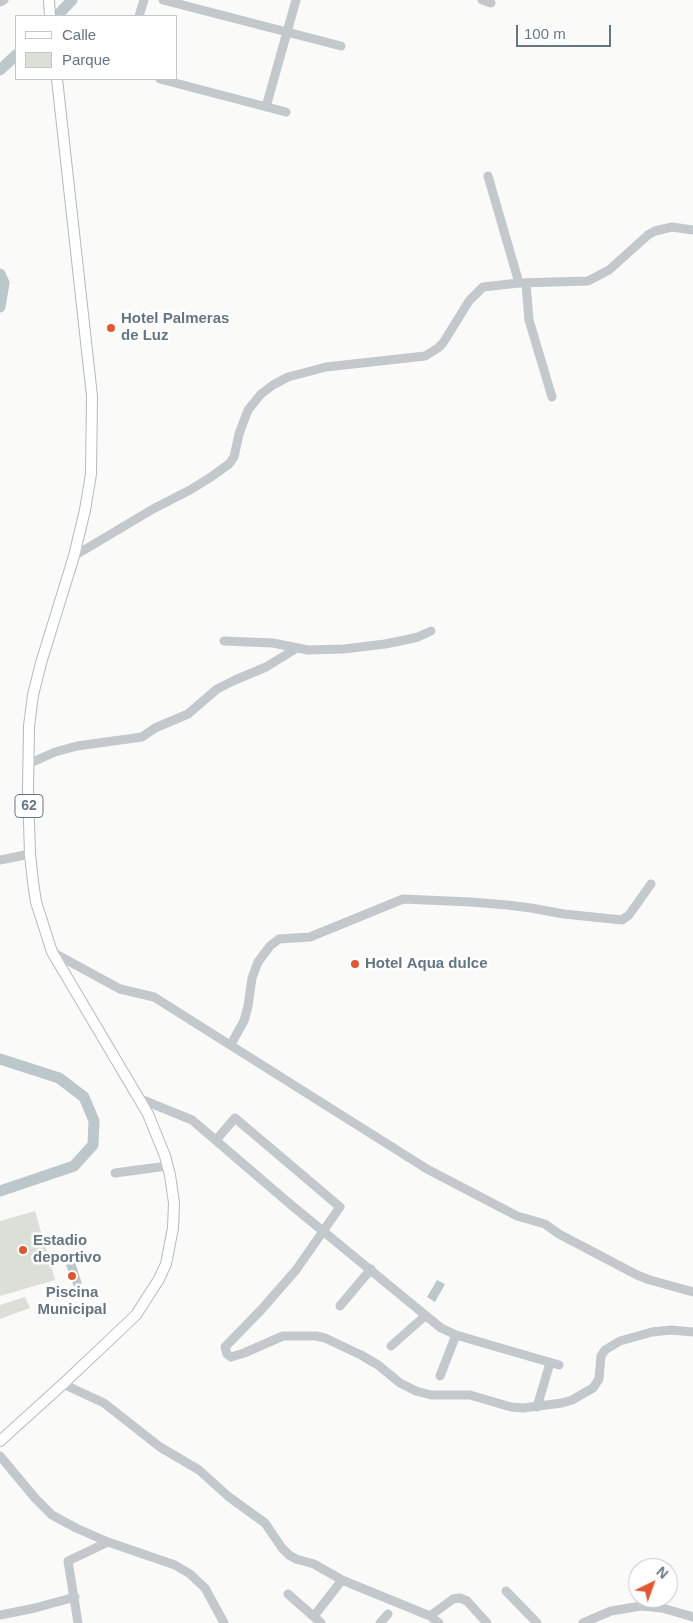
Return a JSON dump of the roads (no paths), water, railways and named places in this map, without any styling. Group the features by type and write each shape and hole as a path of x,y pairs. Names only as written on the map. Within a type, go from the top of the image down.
{"main road":[{"path":"49,0 50,15"},
{"name":"62","path":"0,1440 130,1322 159,1279 166,1264 174,1203 167,1166 157,1134 148,1114 52,952 36,902 30,854 28,764 33,695 74,556 91,474 92,396 57,80"}],"street":[{"path":"0,2 4,0"},
{"path":"139,15 144,0"},
{"path":"163,0 341,46"},
{"path":"266,107 296,0"},
{"path":"164,80 286,112"},
{"path":"488,176 522,284 529,320 552,397"},
{"path":"74,556 153,509 190,490 224,468 234,457 238,434 248,410 261,394 288,377 326,367 425,356 443,343 469,301 478,290 487,285 588,281 609,270 655,231 672,227 693,230"},
{"path":"224,641 272,643 308,650 358,648 418,637 431,631"},
{"path":"28,764 55,752 77,746 142,737 155,728 188,714 217,689 274,663 296,648"},
{"path":"0,860 30,854"},
{"path":"231,1044 244,1021 252,978 258,962 270,946 280,939 310,937 403,899 489,903 622,920 651,884"},
{"path":"52,952 120,989 154,997 427,1169 517,1216 545,1224 559,1234 637,1276 693,1292"},
{"path":"138,1098 192,1120 441,1328 456,1335 555,1364 537,1407"},
{"path":"216,1140 235,1118 340,1207 296,1270 225,1347 229,1356 235,1357 283,1336 316,1336 325,1338 361,1355 378,1365 400,1383 416,1391 431,1395 462,1394 477,1396 511,1407 523,1408 562,1403 572,1400 593,1388 599,1379 601,1356 620,1341 652,1332 671,1330 693,1332"},
{"path":"115,1173 167,1166"},
{"path":"340,1306 371,1269"},
{"path":"391,1346 425,1316"},
{"path":"440,1376 456,1335"},
{"path":"63,1384 104,1403 160,1447 199,1470 229,1497 265,1523 289,1555 314,1564 342,1580 430,1616 439,1623"},
{"path":"0,1456 35,1498 52,1515 108,1542 176,1565 190,1574 205,1588 224,1623"},
{"path":"78,1623 68,1561 108,1542"},
{"path":"288,1594 318,1620 342,1580"},
{"path":"506,1591 537,1623"},
{"path":"0,1615 75,1597"},
{"path":"430,1616 449,1602 460,1598 467,1601 487,1623"},
{"path":"583,1623 611,1610 641,1606 662,1608 693,1617"},
{"path":"380,1623 388,1614"}],"waterway":[{"path":"58,15 72,0"},
{"path":"0,70 15,56"},
{"path":"0,274 4,283 0,307"},
{"path":"0,1059 59,1078 84,1097 94,1121 93,1145 74,1166 0,1191"}],"place":[{"name":"Hotel Palmeras de Luz","path":"111,328"},
{"name":"Hotel Aqua dulce","path":"355,964"},
{"name":"Estadio deportivo","path":"23,1250"},
{"name":"Piscina Municipal","path":"72,1276"}]}
